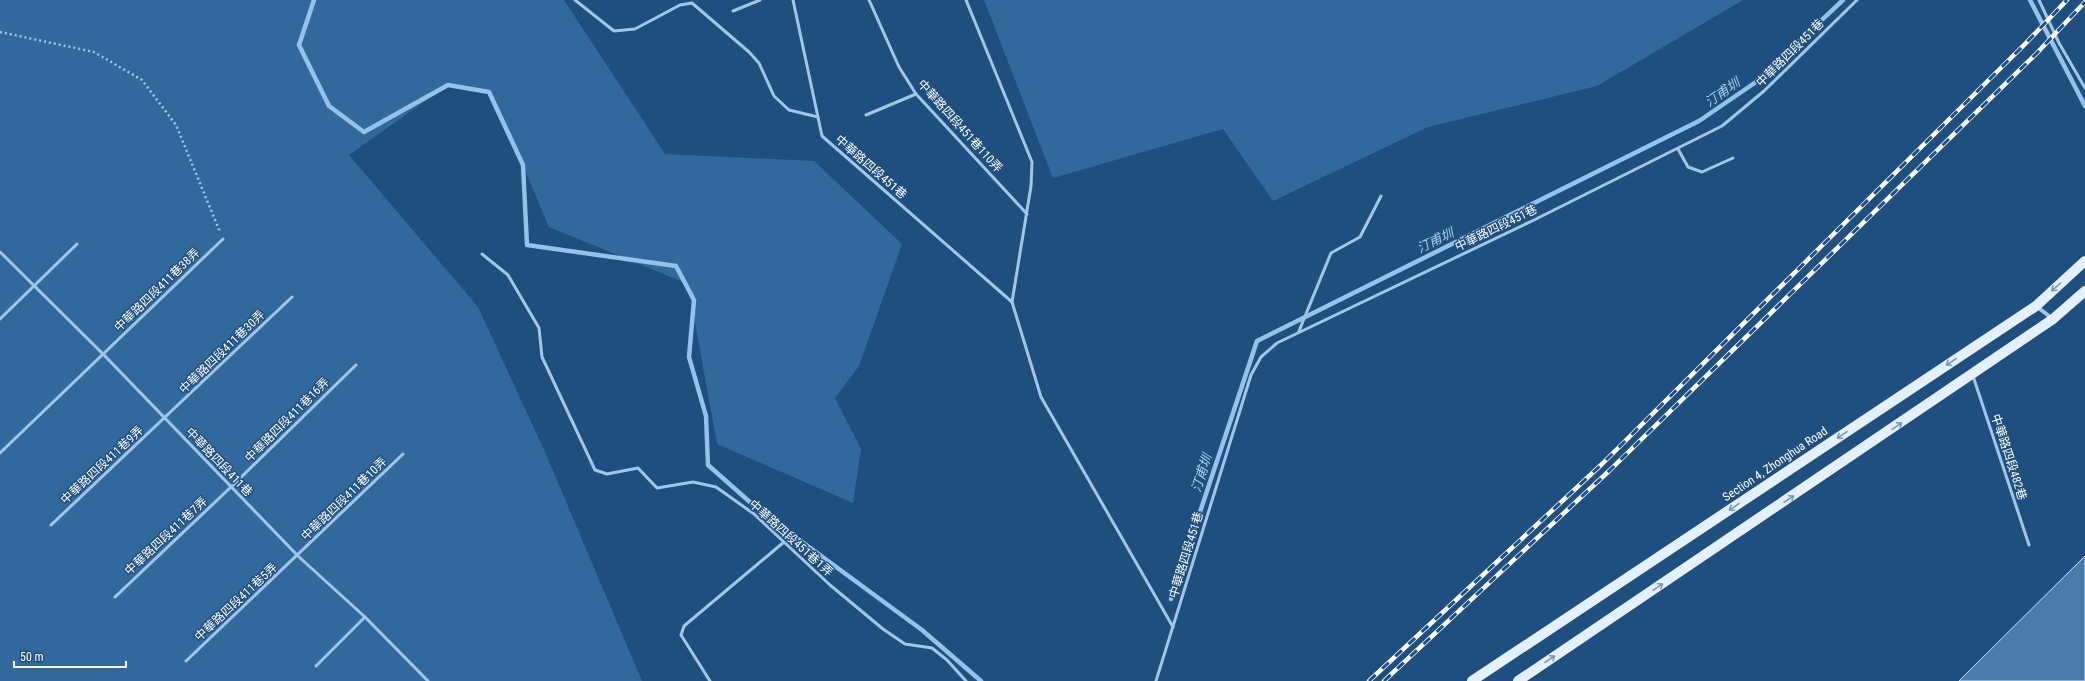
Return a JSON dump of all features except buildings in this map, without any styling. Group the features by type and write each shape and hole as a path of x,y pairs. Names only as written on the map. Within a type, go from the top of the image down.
{"main road":[{"name":"Section 4, Zhonghua Road","path":"1472,681 2036,306 2085,261"},
{"path":"1518,681 2053,319 2085,291"}],"street":[{"path":"2036,306 2053,319"}],"lane":[{"path":"575,0 614,31 635,29 680,5 692,4 749,52 759,63 774,96 789,110 818,117"},
{"path":"733,11 760,0"},
{"name":"中華路四段451巷","path":"793,0 822,136 1012,302"},
{"name":"中華路四段451巷110弄","path":"869,0 899,66 916,94 1027,214"},
{"name":"中華路四段451巷","path":"966,0 1032,162 1031,186 1012,302 1041,397 1173,628"},
{"name":"中華路四段451巷","path":"1156,681 1251,375 1261,357 1277,343 1527,223 1722,126 1764,91 1857,0"},
{"path":"2039,0 2085,88"},
{"path":"866,115 916,94"},
{"path":"1678,148 1688,167 1702,172 1733,158"},
{"path":"1299,332 1331,253 1360,237 1381,196"},
{"name":"中華路四段411巷38弄","path":"0,454 223,239"},
{"path":"0,319 77,244"},
{"name":"中華路四段411巷","path":"0,252 103,354 298,556 366,617 428,681"},
{"name":"中華路四段451巷1弄","path":"482,254 508,275 539,328 542,357 595,470 607,474 638,468 657,488 693,482 716,488 754,514 830,584 883,629 905,644 932,648 947,660 966,681"},
{"name":"中華路四段411巷30弄","path":"165,419 292,298"},
{"name":"中華路四段411巷16弄","path":"231,487 356,365"},
{"name":"中華路四段482巷","path":"1972,374 2029,545"},
{"name":"中華路四段411巷9弄","path":"51,525 165,419"},
{"name":"中華路四段411巷10弄","path":"298,556 403,454"},
{"name":"中華路四段411巷7弄","path":"114,597 231,487"},
{"path":"710,681 681,634 684,626 784,542"},
{"name":"中華路四段411巷5弄","path":"186,661 298,556"},
{"path":"316,666 366,617"}],"path":[{"path":"0,32 94,52 142,80 176,125 223,239"}],"shaded area":[{"path":"0,0 564,0 665,154 814,161 902,244 859,366 835,398 861,449 853,503 717,444 688,284 549,227 492,93 448,85 349,155 478,307 545,452 642,681 0,681"},
{"path":"984,0 1743,0 1597,86 1428,127 1273,201 1223,129 1053,178"}],"waterway":[{"path":"314,0 299,45 329,106 364,132 448,85 489,92 523,165 527,245 676,266 694,300 689,357 706,416 708,465 760,511 922,630 981,681"},
{"name":"汀甫圳","path":"1171,599 1257,341 1699,121 1756,82 1843,0"},
{"path":"2030,0 2085,106"}],"railway":[{"path":"1369,681 1601,465 2026,43 2067,0"},
{"path":"1384,681 1609,471 2037,53 2085,2"}]}
